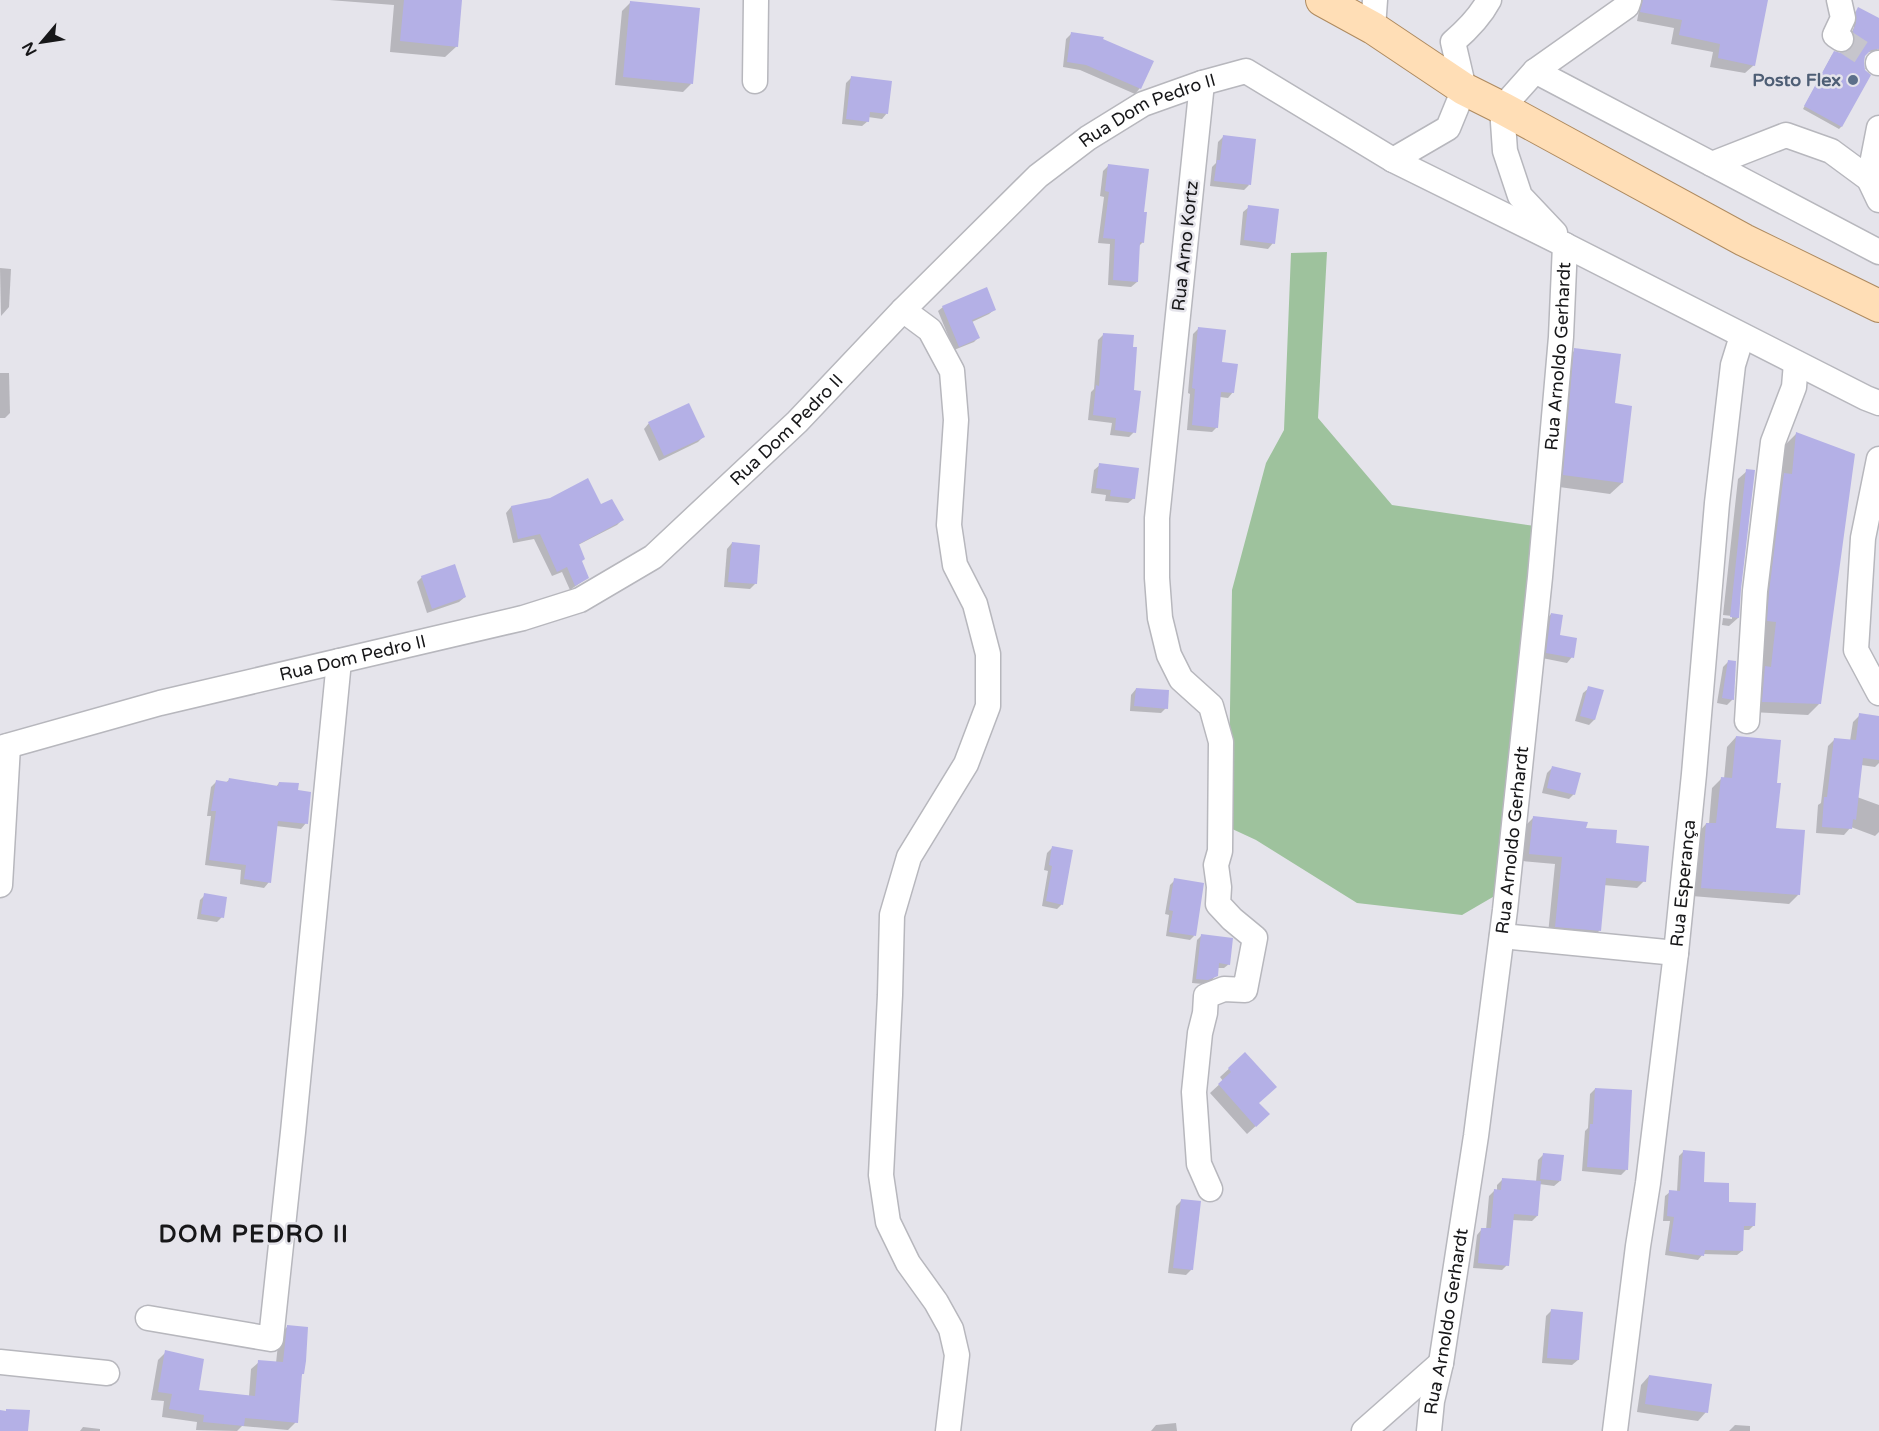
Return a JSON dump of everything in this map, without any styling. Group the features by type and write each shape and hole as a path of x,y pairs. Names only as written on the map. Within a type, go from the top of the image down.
{"main road":[{"path":"1322,0 1374,14 1464,89 1744,240 1879,306"}],"street":[{"path":"755,81 756,0"},
{"path":"1393,160 1448,128 1464,89 1453,42 1465,32 1489,0"},
{"path":"1565,245 1520,196 1505,151 1502,108 1535,71 1627,6 1629,0"},
{"path":"1839,0 1843,18 1835,35 1841,39"},
{"name":"Rua Dom Pedro II","path":"4,747 160,703 523,618 580,600 653,557 797,422 903,310 1038,176 1089,138 1143,104 1202,83 1246,71 1393,160 1879,403"},
{"path":"1535,71 1879,252"},
{"name":"Rua Arno Kortz","path":"1202,83 1167,408 1166,439 1157,518 1157,578 1160,618 1169,655 1181,679 1211,706 1221,742 1220,851 1216,865 1219,887 1218,904 1255,938 1245,990 1224,989 1206,996 1194,1092 1199,1164 1210,1189"},
{"path":"1874,189 1879,128"},
{"path":"1712,164 1786,135 1831,151 1874,189"},
{"name":"Rua Arnoldo Gerhardt","path":"1429,1431 1476,1136 1502,936 1542,555 1561,337 1565,245"},
{"path":"903,310 930,330 952,371 956,420 949,525 955,565 975,604 988,654 988,706 966,764 909,857 892,915 881,1175 888,1222 908,1263 936,1302 951,1329 957,1355 948,1431"},
{"name":"Rua Esperança","path":"1615,1431 1676,953 1698,739 1718,503 1733,366 1742,336"},
{"path":"1747,721 1755,591 1773,442 1794,387 1796,363"},
{"path":"1879,459 1863,538 1856,650 1879,693"},
{"path":"148,1318 271,1338 294,1132 339,661"},
{"path":"0,885 4,747"},
{"path":"1502,936 1676,953"},
{"path":"0,1362 106,1373"},
{"path":"1364,1431 1441,1363"}],"green space":[{"path":"1327,252 1318,418 1392,505 1535,526 1498,894 1462,915 1357,903 1256,840 1228,827 1232,590 1266,463 1284,430 1291,253"}],"building":[{"path":"404,0 462,0 458,47 400,41"},
{"path":"1643,0 1768,0 1755,66 1718,58 1720,44 1679,35 1682,20 1640,12"},
{"path":"630,1 700,8 693,84 623,77"},
{"path":"1858,7 1879,18 1879,49 1871,50 1865,56 1865,70 1871,75 1842,127 1804,106 1834,51 1847,52 1853,46 1855,39 1853,31"},
{"path":"1071,32 1104,37 1103,39 1154,61 1141,89 1086,65 1067,62"},
{"path":"851,76 892,81 888,114 870,112 869,122 846,119"},
{"path":"1223,135 1256,139 1251,185 1214,181 1217,160 1220,160"},
{"path":"1108,164 1149,169 1144,212 1147,212 1144,243 1140,242 1138,282 1113,280 1115,239 1103,238 1109,192 1105,191"},
{"path":"1248,205 1279,209 1275,244 1244,240"},
{"path":"987,287 996,310 972,320 980,338 959,347 942,306"},
{"path":"1198,327 1226,330 1222,362 1238,364 1234,393 1221,392 1218,428 1192,425 1195,389 1192,388"},
{"path":"1103,333 1134,335 1133,347 1137,347 1134,390 1141,391 1136,433 1115,430 1116,418 1093,415 1096,385 1099,386"},
{"path":"1574,348 1621,354 1615,403 1632,406 1623,483 1563,475"},
{"path":"689,403 705,437 664,456 648,422"},
{"path":"1796,432 1855,454 1821,704 1762,702 1765,666 1771,667 1776,622 1767,621 1769,592 1784,473 1792,474"},
{"path":"1099,463 1139,468 1135,499 1110,496 1111,490 1096,488"},
{"path":"1746,469 1755,470 1739,618 1730,617"},
{"path":"588,478 601,504 612,499 624,520 579,544 585,559 582,561 589,578 575,586 567,567 557,572 540,534 518,539 511,506 550,498"},
{"path":"732,542 760,545 757,584 728,582"},
{"path":"455,564 466,597 432,609 421,576"},
{"path":"1551,613 1563,615 1560,635 1577,638 1574,658 1546,653"},
{"path":"1728,660 1736,661 1734,700 1722,698"},
{"path":"1588,686 1604,690 1595,720 1580,716"},
{"path":"1136,688 1169,690 1168,709 1134,706"},
{"path":"1859,713 1879,716 1879,760 1863,758 1856,820 1853,819 1852,829 1822,827 1824,797 1827,797 1834,738 1856,740"},
{"path":"1736,736 1781,740 1777,783 1781,783 1776,828 1805,830 1800,895 1701,888 1706,823 1716,823 1721,777 1732,778"},
{"path":"1552,766 1581,773 1575,795 1547,788"},
{"path":"229,778 278,786 279,782 299,783 298,790 311,792 308,824 278,821 271,883 244,879 246,865 209,860 216,811 211,811 216,780 228,782"},
{"path":"1533,816 1588,822 1586,828 1617,830 1616,843 1649,846 1646,882 1606,878 1601,931 1555,927 1562,857 1529,854"},
{"path":"1052,846 1073,850 1063,905 1046,901 1052,866 1049,865"},
{"path":"1174,878 1204,883 1196,936 1169,932 1173,911 1169,910"},
{"path":"204,893 227,897 224,918 201,914"},
{"path":"1201,934 1233,938 1230,965 1219,963 1218,976 1208,980 1196,979"},
{"path":"1245,1052 1277,1087 1259,1103 1270,1114 1256,1127 1218,1084 1231,1072 1228,1068"},
{"path":"1595,1088 1632,1090 1628,1170 1587,1167"},
{"path":"1683,1150 1705,1152 1704,1182 1729,1183 1729,1202 1756,1203 1755,1226 1744,1226 1743,1251 1705,1250 1704,1256 1669,1251 1674,1217 1667,1216 1669,1190 1680,1191"},
{"path":"1543,1153 1564,1155 1561,1181 1540,1179"},
{"path":"1502,1178 1541,1181 1538,1216 1514,1214 1509,1266 1478,1263 1481,1228 1491,1228 1494,1189 1501,1190"},
{"path":"1181,1199 1201,1201 1193,1270 1173,1268"},
{"path":"1551,1309 1583,1312 1579,1360 1547,1358"},
{"path":"287,1325 308,1327 298,1423 245,1418 244,1426 203,1422 204,1415 169,1409 172,1394 158,1392 165,1350 204,1359 199,1390 255,1396 258,1360 283,1362"},
{"path":"1649,1375 1712,1384 1708,1413 1645,1404"},
{"path":"6,1409 30,1410 28,1431 0,1431 0,1410 6,1411"}],"tunnel":[{"path":"1841,39 1878,63"}],"place":[{"name":"Posto Flex","path":"1853,80"}],"district":[{"name":"DOM PEDRO II","path":"254,1234"}]}
